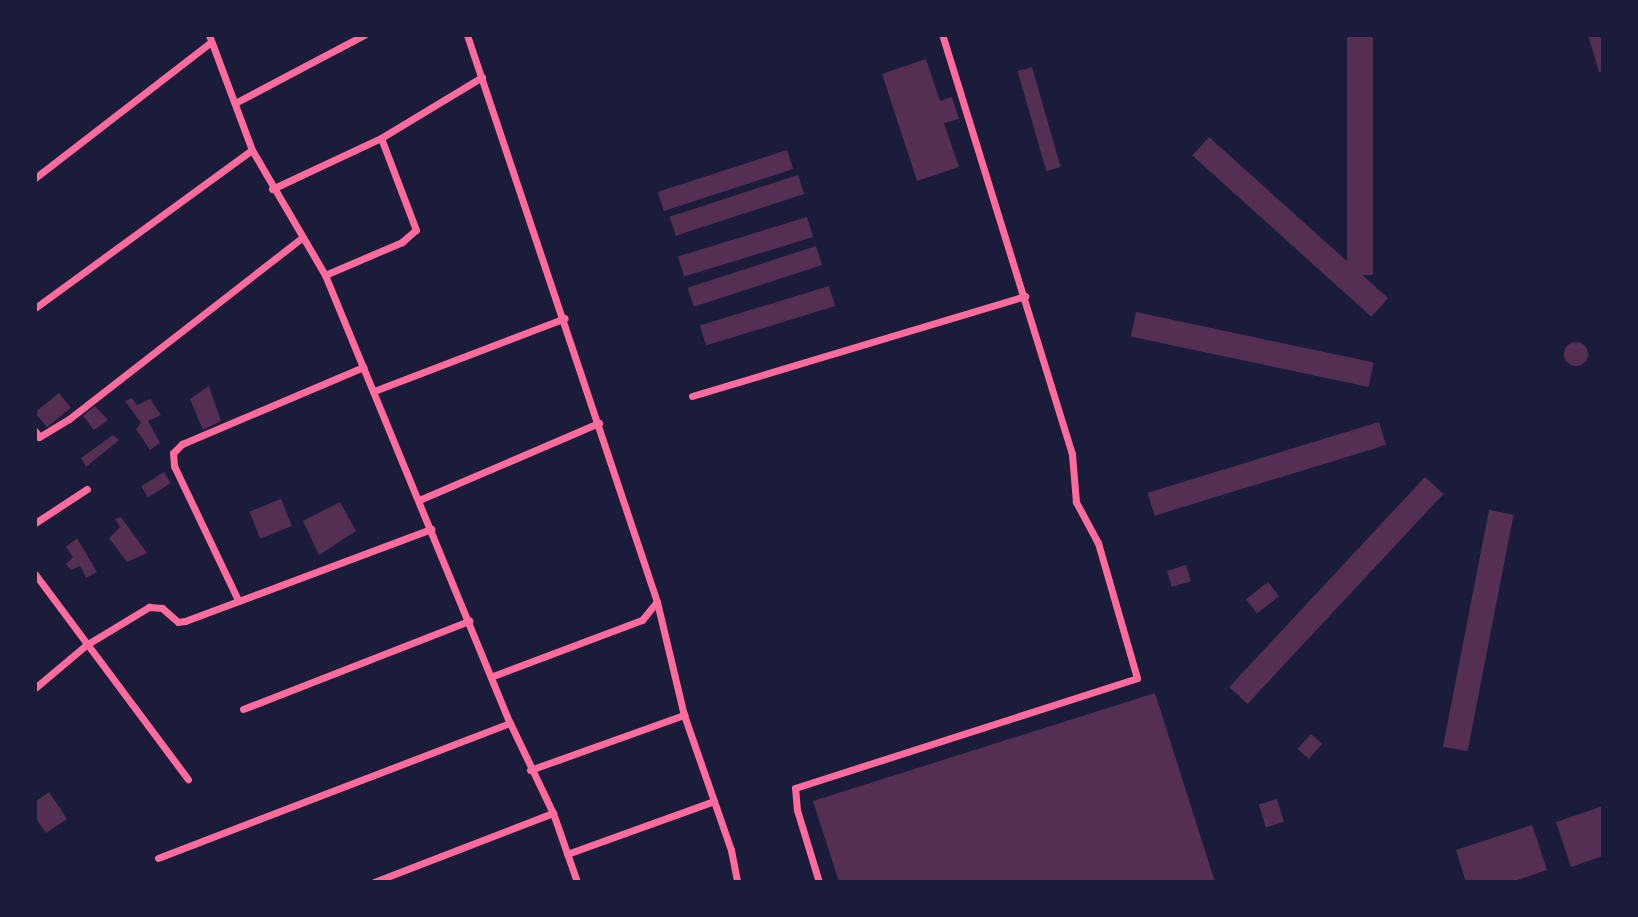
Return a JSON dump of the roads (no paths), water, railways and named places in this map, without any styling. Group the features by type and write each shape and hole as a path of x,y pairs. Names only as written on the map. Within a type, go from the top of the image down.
{"street":[{"path":"235,103 364,35"},
{"path":"467,35 565,318 657,602 684,715 714,801 737,882"},
{"path":"820,882 797,810 795,788 1137,678 1098,543 1076,502 1072,454 942,35"},
{"path":"35,178 210,38 251,150 325,275 494,676 510,723 530,770 553,813 577,882"},
{"path":"272,189 381,138 482,77"},
{"path":"325,275 402,242 416,230 381,138"},
{"path":"35,308 251,150"},
{"path":"35,431 39,437 69,419 303,237"},
{"path":"691,396 1024,296"},
{"path":"374,391 565,318"},
{"path":"238,600 174,466 173,453 182,444 363,367"},
{"path":"419,500 599,423"},
{"path":"35,523 87,489"},
{"path":"35,688 86,645 149,607 162,608 178,622 431,529"},
{"path":"35,574 188,779"},
{"path":"494,676 642,620 650,615 657,602"},
{"path":"243,709 469,621"},
{"path":"530,770 684,715"},
{"path":"158,858 510,723"},
{"path":"567,853 714,801"},
{"path":"374,882 553,813"}]}
